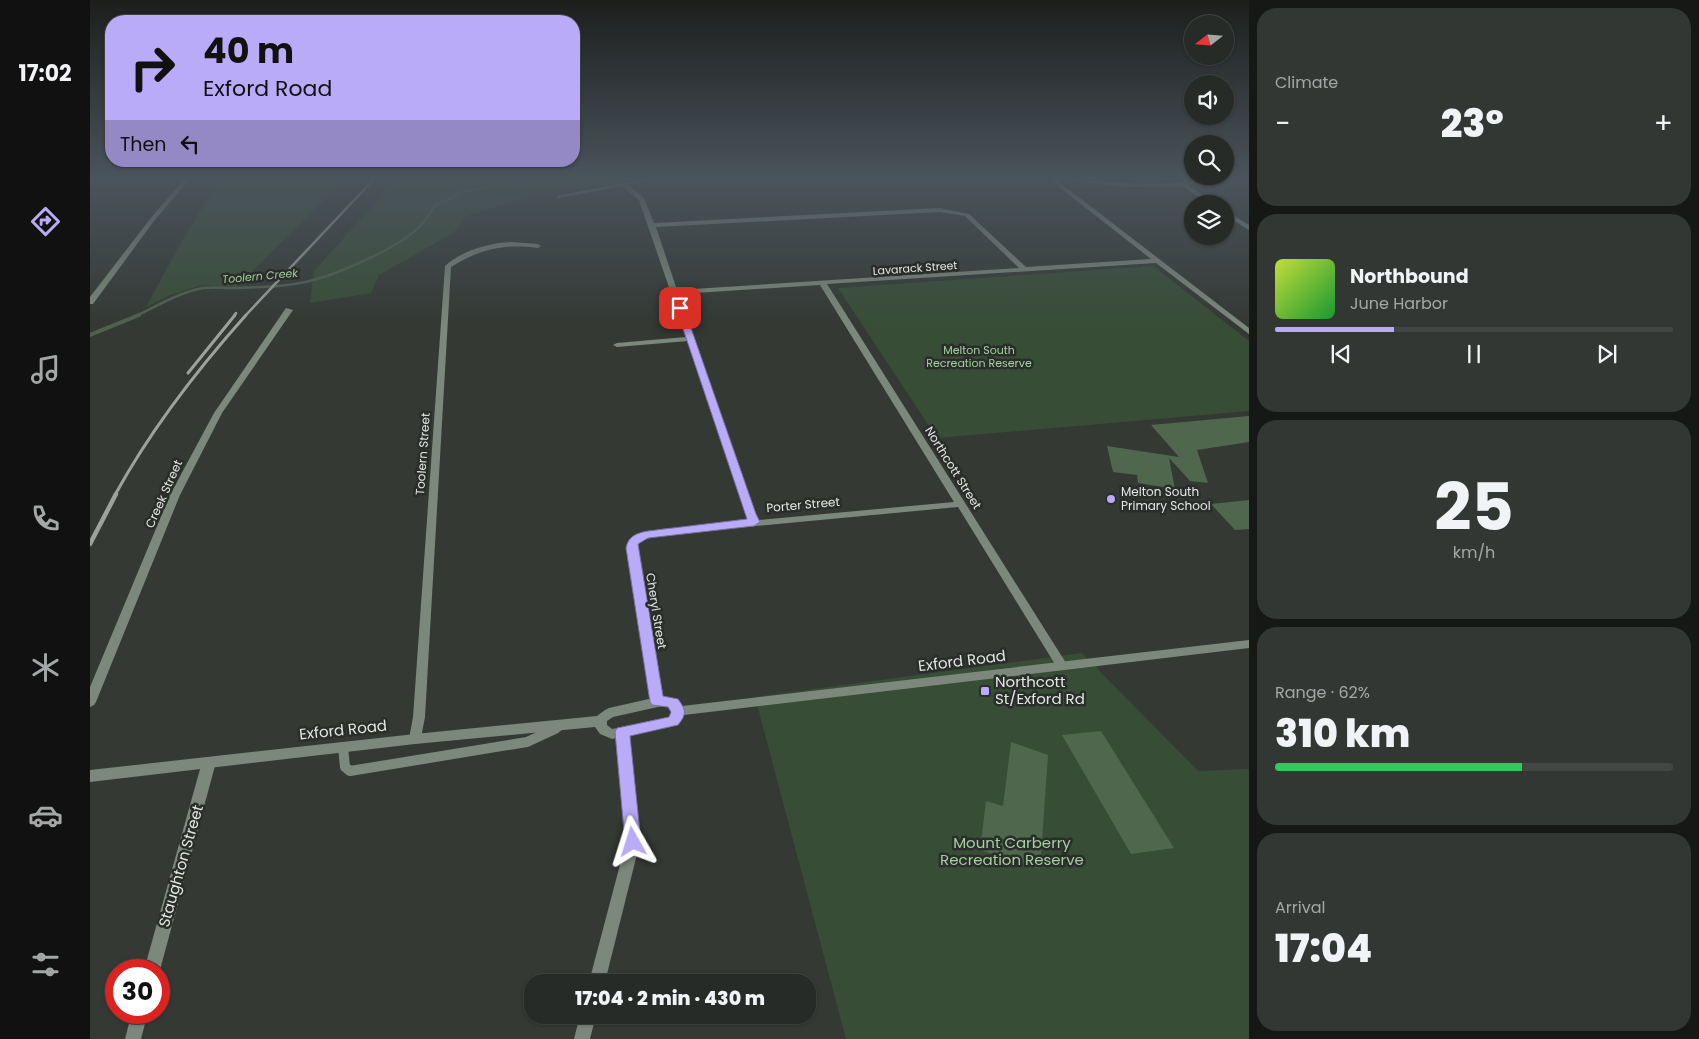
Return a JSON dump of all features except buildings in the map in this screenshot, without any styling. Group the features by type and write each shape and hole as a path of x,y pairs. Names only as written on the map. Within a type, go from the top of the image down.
{"street":[{"path":"90,302 146,227"},
{"path":"653,227 754,522"},
{"path":"979,227 1025,270"},
{"path":"1114,227 1249,332"},
{"name":"Toolern Street","path":"414,739 419,717 448,266 460,258 495,246 509,243 538,246"},
{"name":"Lavarack Street","path":"675,292 823,284 1157,261"},
{"name":"Northcott Street","path":"823,284 1062,666"},
{"name":"Creek Street","path":"90,702 175,495 190,465 232,392 289,310"},
{"path":"617,344 690,339"},
{"name":"Porter Street","path":"648,534 754,522 961,504"},
{"name":"Cheryl Street","path":"648,534 636,539 632,548 657,702"},
{"name":"Exford Road","path":"622,732 673,721 678,715 678,711 1249,644"},
{"path":"657,702 668,701 673,703 678,711"},
{"name":"Exford Road","path":"90,776 414,739 600,721 604,715 609,713 657,702"},
{"path":"599,974 633,842 622,732 607,733 603,730 600,721"},
{"name":"Staughton Street","path":"155,959 209,762"},
{"path":"133,1039 137,1024"},
{"path":"582,1039 586,1024"}],"lane":[{"path":"343,747 345,767 350,771 527,742 565,724"}],"green space":[{"path":"190,227 297,227 236,287 202,285 170,295 146,307"},
{"path":"353,227 457,227 453,233 379,275 371,293 310,303 314,271"},
{"name":"Melton South Recreation Reserve","path":"1153,266 1249,341 1249,411 937,438 838,288"},
{"name":"Mount Carberry Recreation Reserve","path":"1082,653 1198,771 1249,769 1249,1039 846,1039 755,697"}],"waterway":[{"name":"Toolern Creek","path":"136,316 177,296 203,288 254,287 307,282 371,258 410,235 418,227"},
{"name":"Toolern Creek","path":"90,335 139,315"}],"railway":[{"path":"245,316 328,227"},
{"path":"188,373 235,315"},
{"path":"115,495 175,401 246,315"},
{"path":"90,544 116,494"}],"place":[{"name":"Melton South Primary School","path":"1111,499"},
{"name":"Northcott St/Exford Rd","path":"985,691"}],"route":[{"path":"633,842 622,732 666,724 673,721 678,715 676,705 673,703 668,701 657,702 632,548 633,543 640,536 648,534 754,522 680,308"}]}
